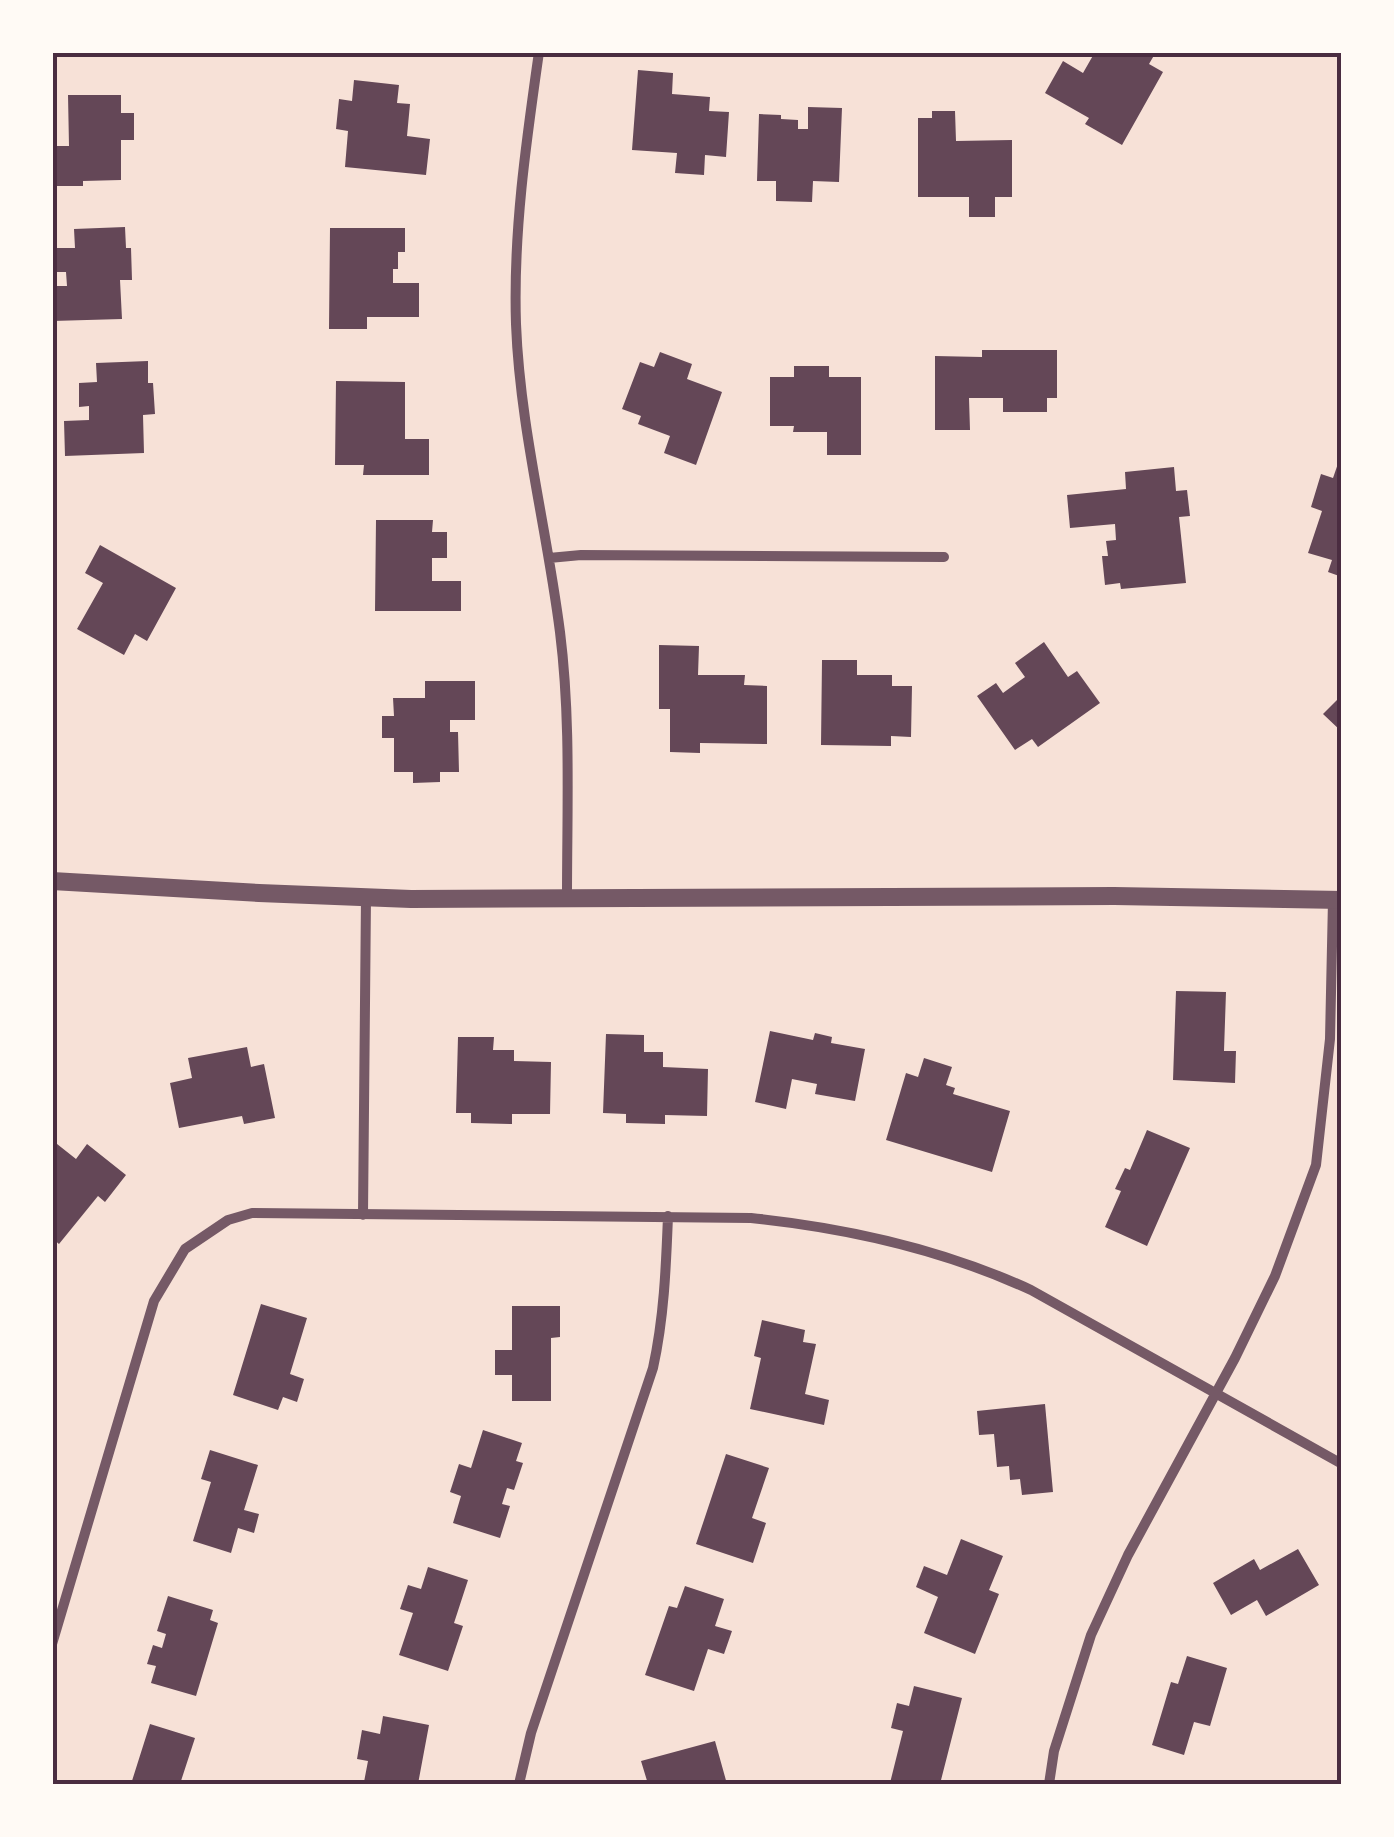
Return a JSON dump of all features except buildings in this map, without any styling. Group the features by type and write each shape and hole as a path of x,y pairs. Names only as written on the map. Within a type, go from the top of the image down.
{"street":[{"path":"539,52 519,203 516,327 526,430 562,645 568,720 567,897"},
{"path":"549,558 944,557"},
{"path":"52,881 412,899 1114,896 1337,900 1330,1040 1316,1165 1275,1276 1128,1554 1091,1635 1054,1752 1050,1784"},
{"path":"363,1214 366,897"},
{"path":"52,1644 154,1301 185,1249 228,1220 252,1213 751,1218 881,1238 949,1256 1032,1290 1342,1464"},
{"path":"519,1784 530,1733 653,1368 662,1330 668,1216"}]}
